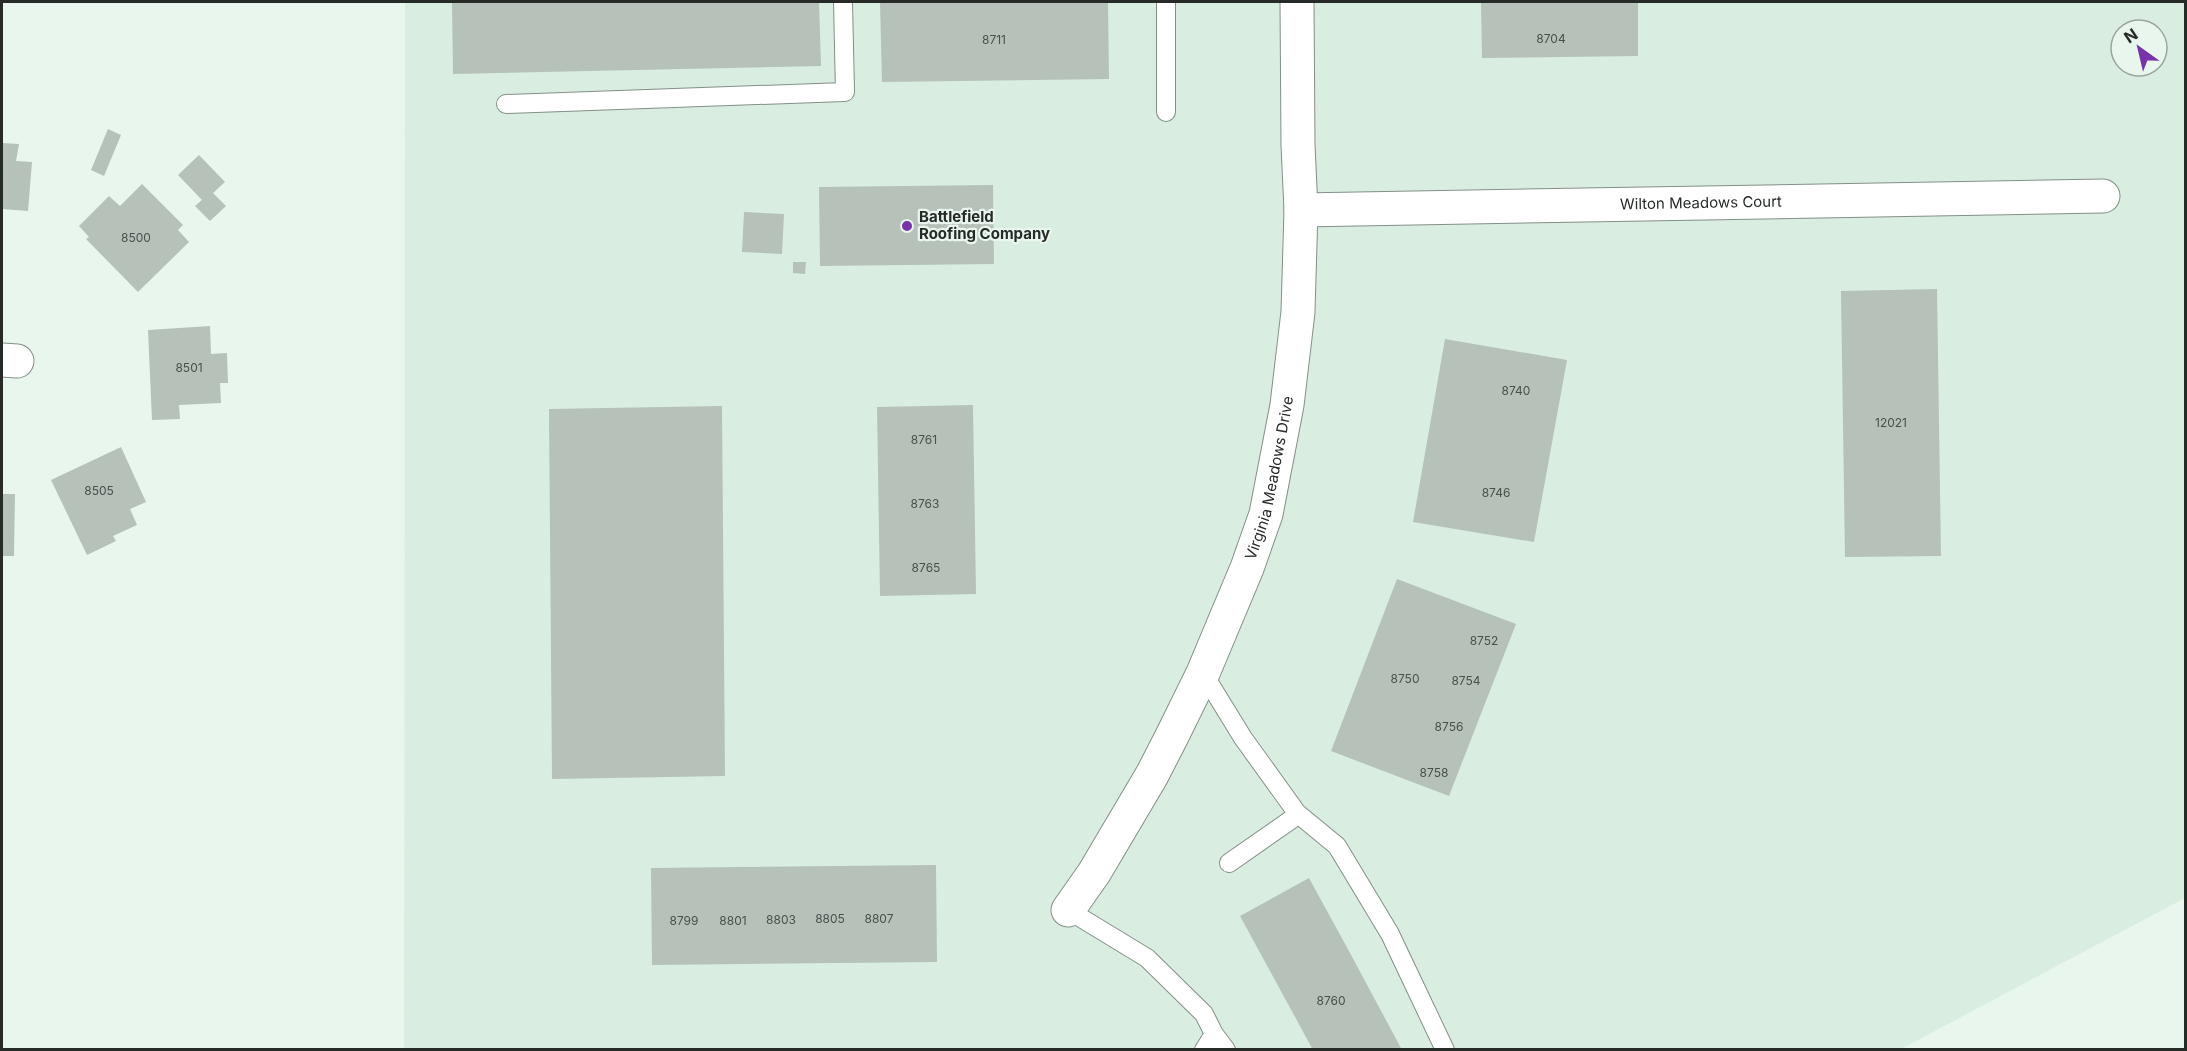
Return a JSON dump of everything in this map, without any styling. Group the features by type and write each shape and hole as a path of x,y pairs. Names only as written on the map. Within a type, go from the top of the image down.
{"street":[{"name":"Virginia Meadows Drive","path":"1068,910 1094,873 1152,775 1203,673 1266,514 1287,405 1298,312 1301,210 1297,2"},
{"name":"Wilton Meadows Court","path":"1301,210 2103,196"}],"lane":[{"path":"506,104 845,92 843,2"},
{"path":"1166,2 1166,112"},
{"path":"1203,673 1243,738 1297,813 1337,846 1390,934 1445,1050"},
{"path":"1229,863 1292,819 1297,813"},
{"path":"1068,910 1147,958 1204,1014 1214,1034 1226,1050"},
{"path":"1204,1050 1214,1034"}],"shaded area":[{"path":"405,2 2185,2 2185,898 1901,1049 404,1050"}],"building":[{"path":"452,2 819,2 821,66 453,74"},
{"path":"880,2 1108,2 1109,79 882,82"},
{"path":"1481,2 1638,2 1638,56 1482,58"},
{"path":"108,129 121,135 104,176 91,170"},
{"path":"2,143 19,144 16,161 32,162 28,211 2,209"},
{"path":"199,155 225,182 213,193 226,206 210,221 195,206 202,200 178,175"},
{"path":"142,184 183,225 178,230 189,242 138,292 86,239 89,237 79,226 109,196 120,206"},
{"name":"Battlefield Roofing Company","path":"993,185 994,264 820,266 819,187"},
{"path":"744,212 784,214 782,254 742,252"},
{"path":"793,262 806,262 805,274 793,273"},
{"path":"1937,289 1941,556 1845,557 1841,291"},
{"path":"210,326 211,354 227,353 228,383 220,383 221,403 179,405 180,419 152,420 148,330"},
{"path":"1445,339 1567,360 1534,542 1413,522"},
{"path":"973,405 976,594 880,596 877,407"},
{"path":"722,406 725,776 552,779 549,409"},
{"path":"121,447 146,502 130,509 137,525 113,536 116,541 87,555 51,480"},
{"path":"2,494 15,494 14,556 2,556"},
{"path":"1397,579 1516,624 1449,796 1331,751"},
{"path":"936,865 937,962 652,965 651,868"},
{"path":"1309,878 1402,1050 1313,1050 1240,916"}],"place":[{"name":"Battlefield Roofing Company","path":"907,226"}]}
